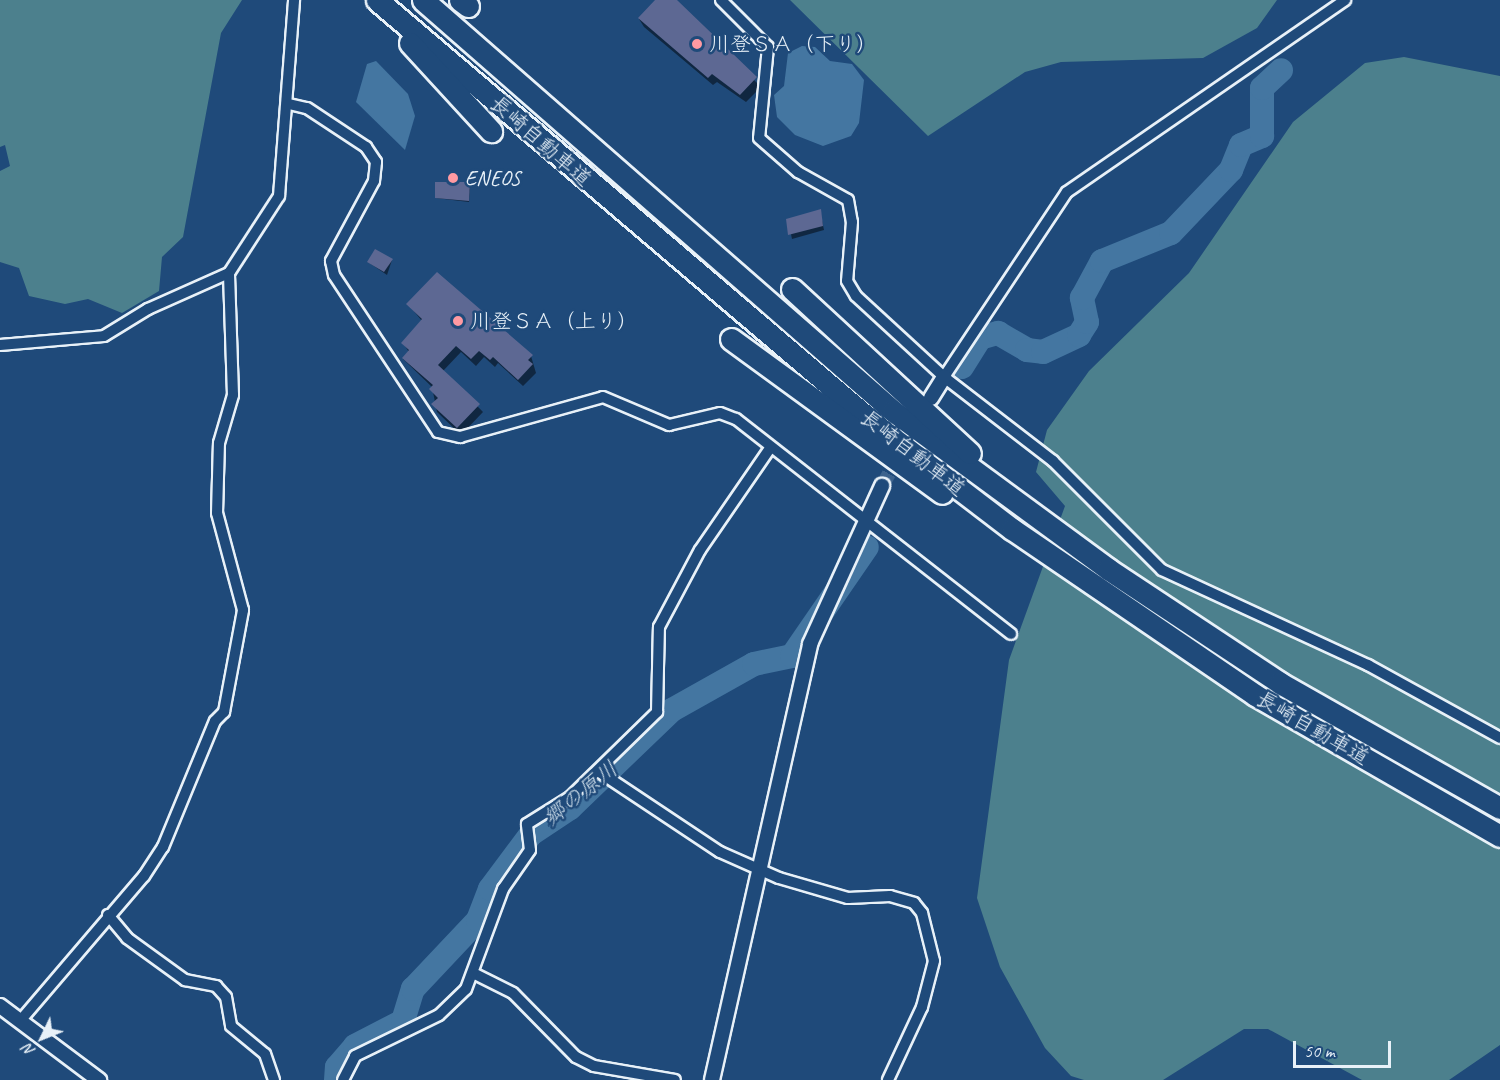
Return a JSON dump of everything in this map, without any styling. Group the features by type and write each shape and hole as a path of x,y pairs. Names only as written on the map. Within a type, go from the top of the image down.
{"highway":[{"path":"370,0 491,131"},
{"name":"長崎自動車道","path":"377,0 881,429 1093,588 1255,695 1500,836"},
{"name":"長崎自動車道","path":"423,0 755,296 893,411 1026,509 1280,683 1500,808"},
{"path":"792,289 1026,509"},
{"path":"731,339 977,518 1093,588"}],"street":[{"path":"0,345 104,336 148,309 230,273 279,196 289,104 294,0"},
{"path":"721,0 768,47 759,138 798,172 848,200 852,222 847,281 856,296 944,377 1053,460 1162,570 1368,665 1500,738"},
{"path":"932,398 1055,206 1075,184 1345,0"},
{"path":"289,104 307,108 366,147 376,162 374,181 331,261 334,275 438,432 460,437 603,397 669,425 720,413 736,419 1011,634"},
{"path":"21,1021 163,847 215,721 224,712 241,638 243,610 217,513 219,443 233,395 230,273"},
{"path":"344,1080 355,1056 440,1015 475,974 494,908 531,844 526,830 537,814 570,797 657,712 659,627 700,550 770,447"},
{"path":"712,1080 810,644 864,521 882,486"},
{"path":"598,771 611,782 720,852 761,869 848,898 890,896 914,903 922,913 934,961 922,1007 888,1080"},
{"path":"108,915 127,938 185,980 216,986 226,997 231,1026 265,1054 274,1080"},
{"path":"475,974 513,993 576,1057 594,1066 675,1080"},
{"path":"0,1006 99,1080"}],"green space":[{"path":"0,0 242,0 221,33 183,237 162,257 159,291 122,313 88,299 65,304 29,296 19,268 0,262 0,171 10,166 5,145 0,147"},
{"path":"790,0 1277,0 1257,28 1203,58 1061,62 1025,72 928,136"},
{"path":"1404,57 1500,76 1500,1045 1449,1080 1362,1080 1268,1029 1244,1029 1163,1080 1084,1080 1071,1076 1045,1048 1000,967 977,898 1009,660 1065,506 1036,472 1047,430 1089,371 1189,273 1293,122 1365,63"}],"water":[{"path":"802,46 815,47 830,61 852,64 864,80 859,123 851,136 823,146 795,135 777,117 774,95 784,86 788,53"},
{"path":"376,61 408,94 415,116 405,150 356,102 367,64"}],"building":[{"name":"川登ＳＡ（下り）","path":"655,0 677,0 757,77 740,95 712,74 708,78 638,18"},
{"path":"435,182 470,182 469,201 435,198"},
{"path":"821,209 823,226 788,235 786,219"},
{"path":"375,249 393,259 384,272 367,262"},
{"path":"437,272 533,355 528,360 533,364 518,380 493,357 490,360 479,351 471,359 456,346 438,365 480,404 457,428 431,404 438,398 429,389 433,385 402,358 409,350 401,343 422,319 406,304"}],"waterway":[{"name":"郷の原川","path":"962,367 980,338 998,333 1027,350 1043,352 1079,335 1087,322 1082,298 1102,261 1171,233 1231,170 1241,145 1262,136 1262,88 1281,70"},
{"name":"郷の原川","path":"336,1080 337,1067 355,1046 403,1021 413,989 478,920 490,889 531,834 570,808 672,710 754,664 792,656 867,547"}],"tunnel":[{"path":"882,486 919,421"}],"place":[{"name":"川登ＳＡ（下り）","path":"697,44"},
{"name":"ENEOS","path":"453,178"},
{"name":"川登ＳＡ（上り）","path":"458,321"}]}
